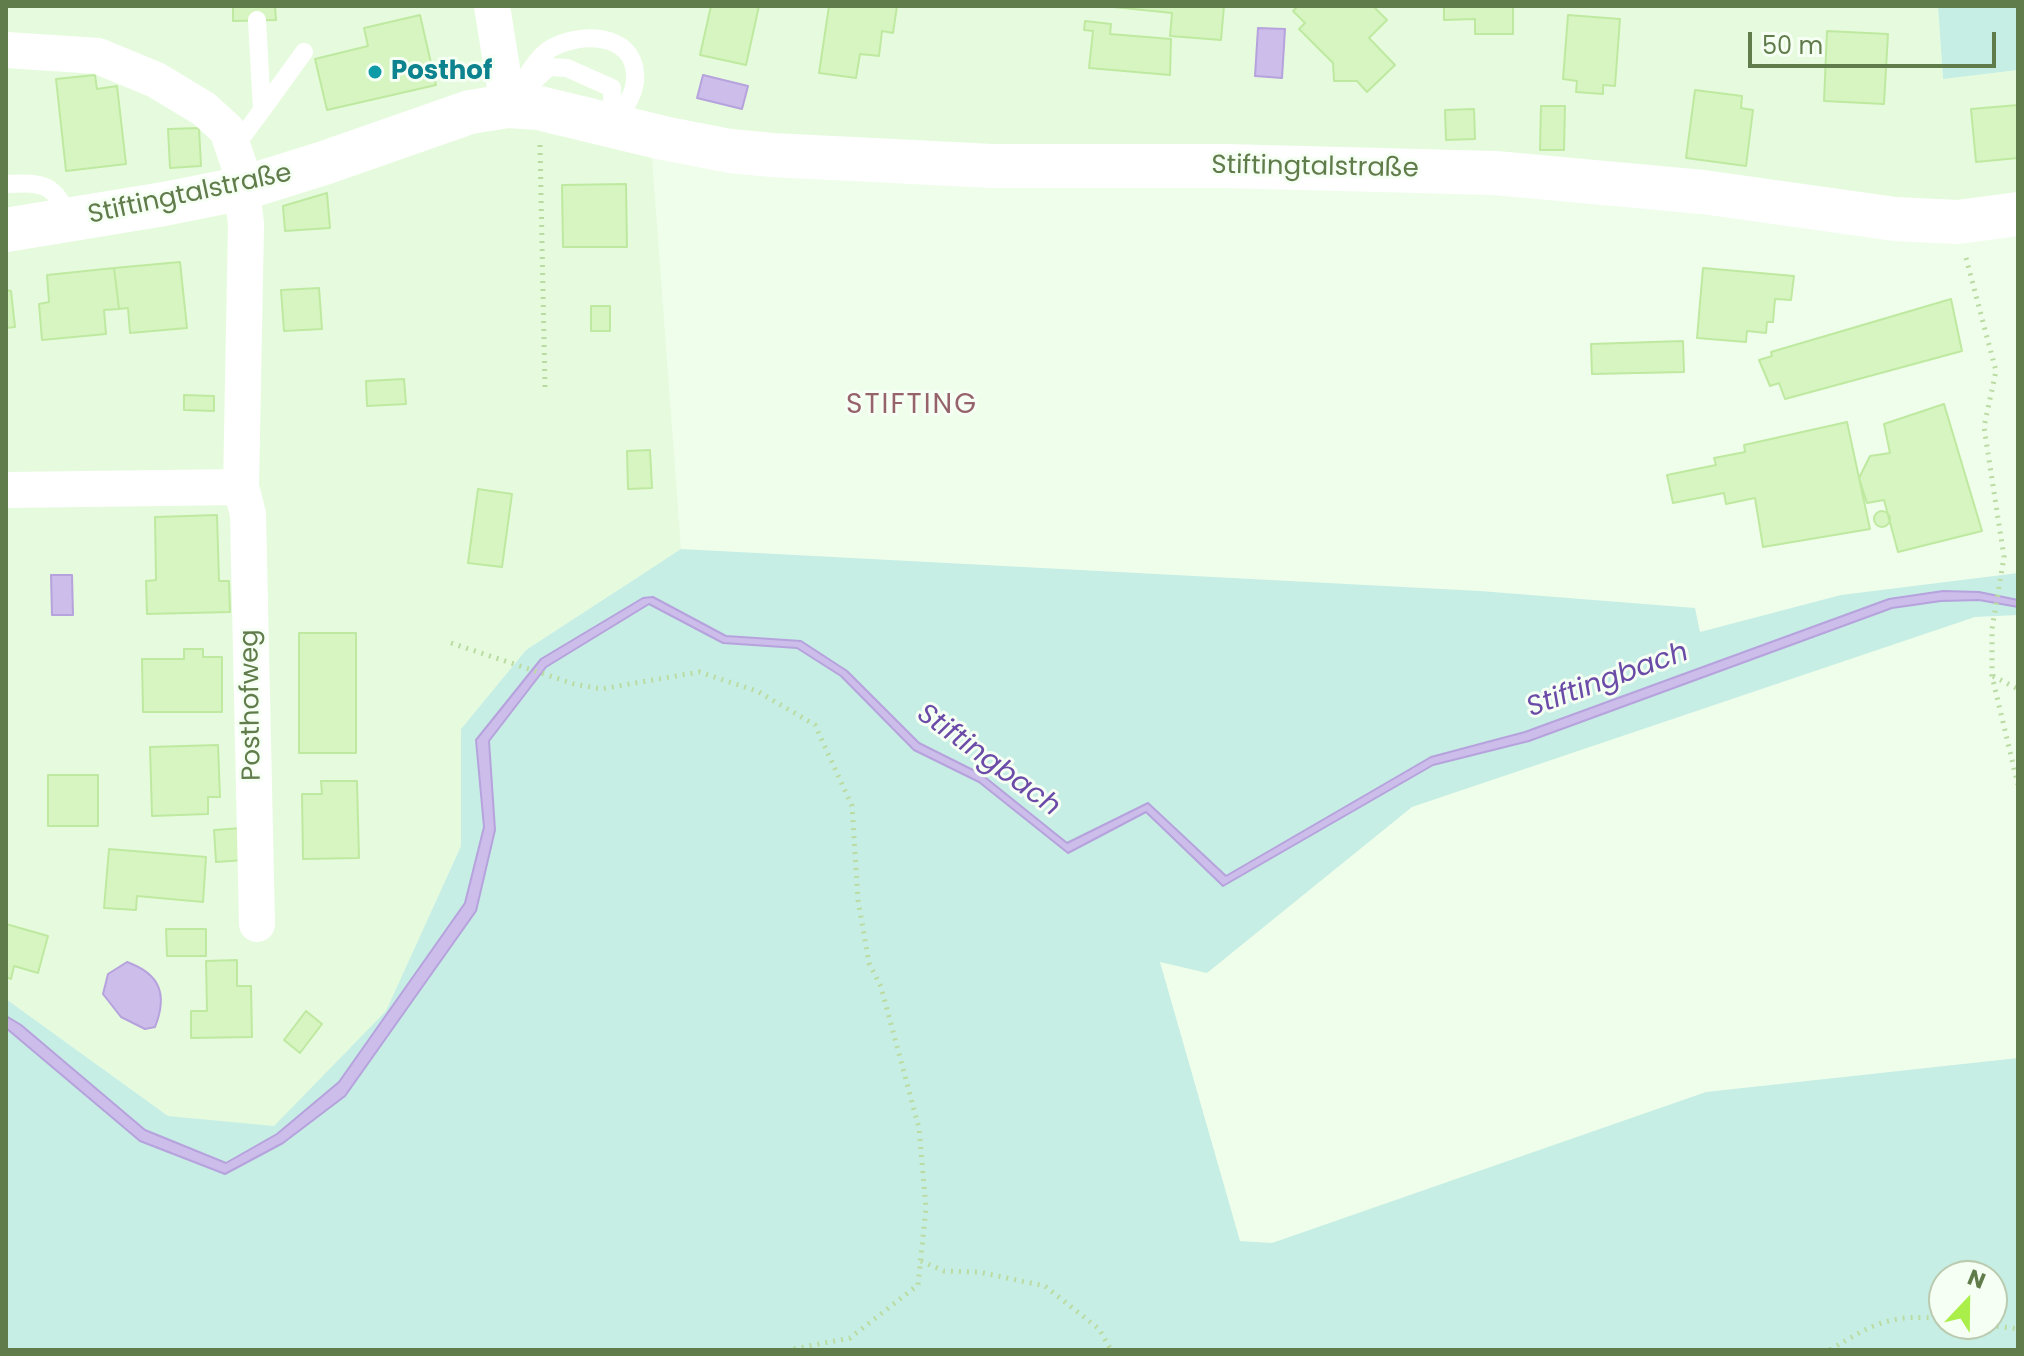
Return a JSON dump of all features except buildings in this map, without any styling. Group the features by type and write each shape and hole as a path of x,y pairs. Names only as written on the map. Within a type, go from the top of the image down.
{"street":[{"path":"492,6 523,107"},
{"path":"6,50 98,56 156,80 204,109 227,130 238,168"},
{"name":"Stiftingtalstraße","path":"6,230 71,220 238,168 310,168 470,112 523,107 663,138 772,155 993,166 1225,166 1495,173 1703,192 1895,219 1958,222 2018,214"},
{"name":"Posthofweg","path":"238,168 246,224 241,487 248,514 257,924"},
{"path":"6,490 241,487"}],"lane":[{"path":"257,20 262,110"},
{"path":"523,107 548,49 576,39 599,37 618,44 630,55 636,75 632,96 613,125"},
{"path":"238,168 262,110 304,52"},
{"path":"6,184 37,183 58,194 71,220"}],"path":[{"path":"523,107 545,388"},
{"path":"1958,222 1996,371 1984,427 2004,557 1992,629 1992,676 2018,785"},
{"path":"451,643 574,684 601,689 699,672 757,691 815,725 852,806 858,900 869,963 881,987 919,1128 926,1208 918,1285 850,1338 788,1350"},
{"path":"1992,676 2018,689"},
{"path":"921,1261 944,1271 979,1272 1045,1286 1099,1329 1111,1350"},
{"path":"1830,1350 1877,1322 1928,1317"}],"shaded area":[{"path":"6,6 1938,6 1943,78 2018,70 2018,230 1510,194 652,158 681,549 526,650 461,729 461,846 386,1012 274,1127 168,1116 6,999"},
{"path":"1938,6 2018,6 2018,70 1943,79"},
{"path":"1258,28 1285,29 1282,78 1255,76"},
{"path":"703,75 748,86 742,109 697,98"},
{"path":"681,549 1480,591 1695,608 1700,632 1841,595 2018,573 2018,600 1979,592 1943,591 1889,599 1525,732 1431,757 1226,876 1148,803 1067,844 981,774 919,743 847,671 801,641 726,636 654,597 541,659 477,740 484,827 465,903 339,1082 277,1134 226,1163 145,1130 21,1025 6,1016 6,999 168,1116 274,1126 386,1011 461,846 461,729 526,650"},
{"path":"51,575 72,575 73,615 52,615"},
{"path":"1943,591 1979,592 2018,600 2018,607 1979,600 1941,601 1892,608 1529,741 1433,765 1223,886 1146,812 1068,853 979,782 914,750 841,676 797,648 723,643 649,604 546,667 489,741 495,830 476,911 345,1096 283,1143 225,1174 140,1141 6,1028 6,1016 21,1025 145,1130 226,1163 277,1134 339,1082 465,903 484,827 476,740 541,659 643,598 653,597 726,636 801,641 847,671 919,743 981,774 1067,843 1148,803 1226,876 1431,757 1525,732 1889,599"},
{"path":"1979,600 2018,607 2018,615 1975,617 1412,807 1207,973 1160,962 1240,1241 1272,1243 1706,1092 2018,1058 2018,1350 6,1350 6,1028 140,1141 225,1174 345,1096 476,911 495,830 489,741 546,667 650,604 723,643 797,648 841,676 914,750 979,782 1068,853 1146,812 1223,886 1433,765 1529,741 1892,608 1941,601"},
{"path":"127,962 147,973 158,987 161,1005 155,1027 145,1029 121,1017 103,994 108,974"}],"place":[{"name":"Posthof","path":"375,72"}],"district":[{"name":"STIFTING","path":"912,406"}],"water label":[{"name":"Stiftingbach","path":"1608,681"},
{"name":"Stiftingbach","path":"988,761"}]}
